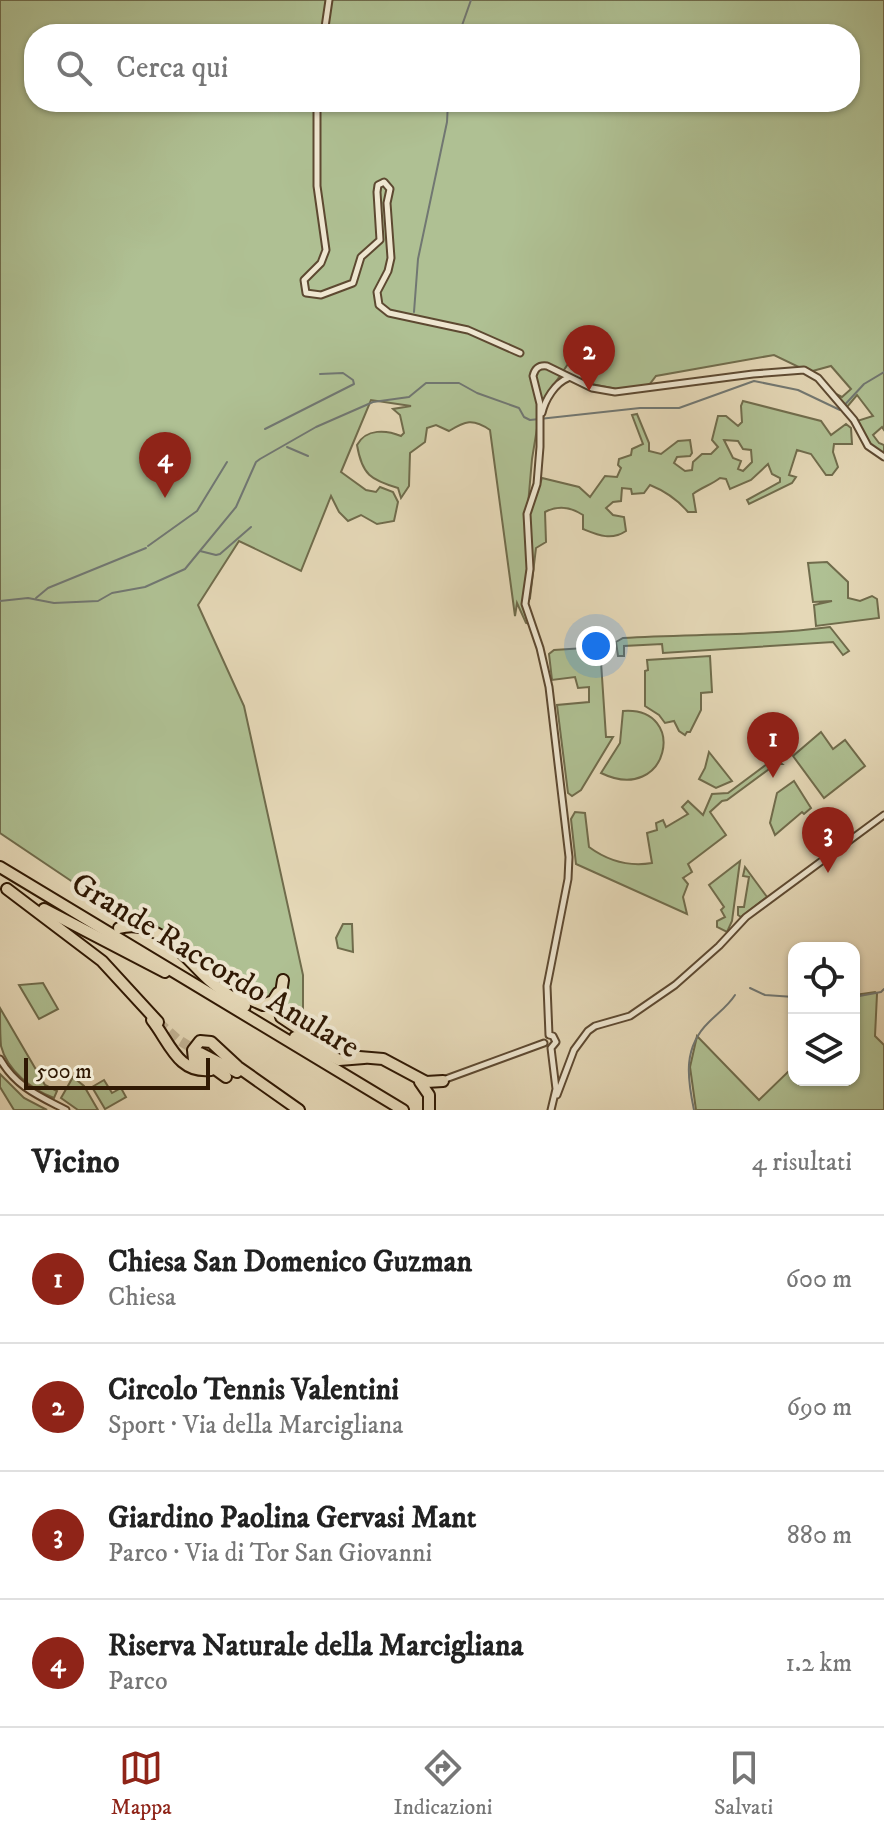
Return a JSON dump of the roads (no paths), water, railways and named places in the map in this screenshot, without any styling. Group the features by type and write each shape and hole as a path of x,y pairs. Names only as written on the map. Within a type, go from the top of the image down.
{"highway":[{"name":"Grande Raccordo Anulare","path":"0,864 245,1006 263,1025"},
{"name":"Grande Raccordo Anulare","path":"0,864 403,1110"},
{"name":"Grande Raccordo Anulare","path":"0,873 166,973 263,1025"},
{"path":"3,887 166,973"},
{"path":"3,887 83,946 139,999"},
{"path":"119,928 134,926 152,931 220,983 258,1005 274,1001 283,980 278,1008 285,1021 339,1055 383,1059 427,1083 443,1081"},
{"path":"83,946 120,982 183,1064 192,1069 211,1070"},
{"path":"108,946 111,963 158,1022"},
{"path":"186,958 215,985 245,1006"},
{"name":"Grande Raccordo Anulare","path":"286,1039 392,1110"},
{"path":"286,1039 307,1044 340,1060 364,1058"},
{"path":"229,1076 196,1061 193,1052 197,1044 212,1042 235,1065 299,1110"},
{"path":"307,1044 411,1110"},
{"path":"200,1053 299,1110"},
{"path":"408,1074 427,1090 429,1110"},
{"path":"429,1110 435,1090 443,1081"},
{"path":"265,1089 286,1110"}],"street":[{"path":"325,24 329,0"},
{"path":"317,112 317,186 326,250 321,263 304,280 306,293 321,295 353,283 361,257 380,240 377,192 378,185 384,182 390,189 387,203 391,258 377,292 379,305 389,313 456,327 520,353"},
{"path":"541,419 533,376 535,369 547,366 597,389 619,392 804,370 818,378 854,420 868,446 884,457"},
{"path":"549,1035 547,986 568,879 569,857 549,687 525,605 531,566 527,516 537,482 541,419 559,376 554,370"},
{"path":"535,384 544,392 564,379 573,379"},
{"path":"551,1110 579,1040 591,1028 630,1016 675,985 746,917 884,815"},
{"path":"544,1043 544,1038 549,1035"},
{"path":"549,1035 556,1040 551,1048 556,1086 554,1100"},
{"path":"544,1043 551,1048"},
{"path":"443,1081 544,1043"},
{"path":"0,1059 24,1088 66,1110"},
{"path":"0,1065 17,1087 38,1101 60,1110"},
{"path":"554,1065 565,1071"},
{"path":"556,1086 565,1071"}],"waterway":[{"path":"463,24 471,0"},
{"path":"414,312 418,259 448,112"},
{"path":"0,601 28,598 54,603 98,601 112,593 145,587 185,569 236,507 256,462 316,427 373,402 409,397 426,383 459,383 519,408 530,420 640,408 679,408 754,381 798,390 840,410 864,384 884,372"},
{"path":"265,429 354,384 343,373 320,374"},
{"path":"287,447 308,456"},
{"path":"148,546 197,511 227,462"},
{"path":"200,551 220,554 251,527"},
{"path":"36,598 48,588 146,548"},
{"path":"750,988 765,995 788,997"},
{"path":"860,996 884,989"},
{"path":"694,1110 689,1074 691,1052 701,1032 735,995"}],"tunnel":[{"path":"158,1022 200,1053"}],"place":[{"name":"Circolo Tennis Valentini","path":"589,391"},
{"name":"Riserva Naturale della Marcigliana","path":"165,498"},
{"name":"Chiesa San Domenico Guzman","path":"773,778"},
{"name":"Giardino Paolina Gervasi Mant","path":"828,873"}]}
